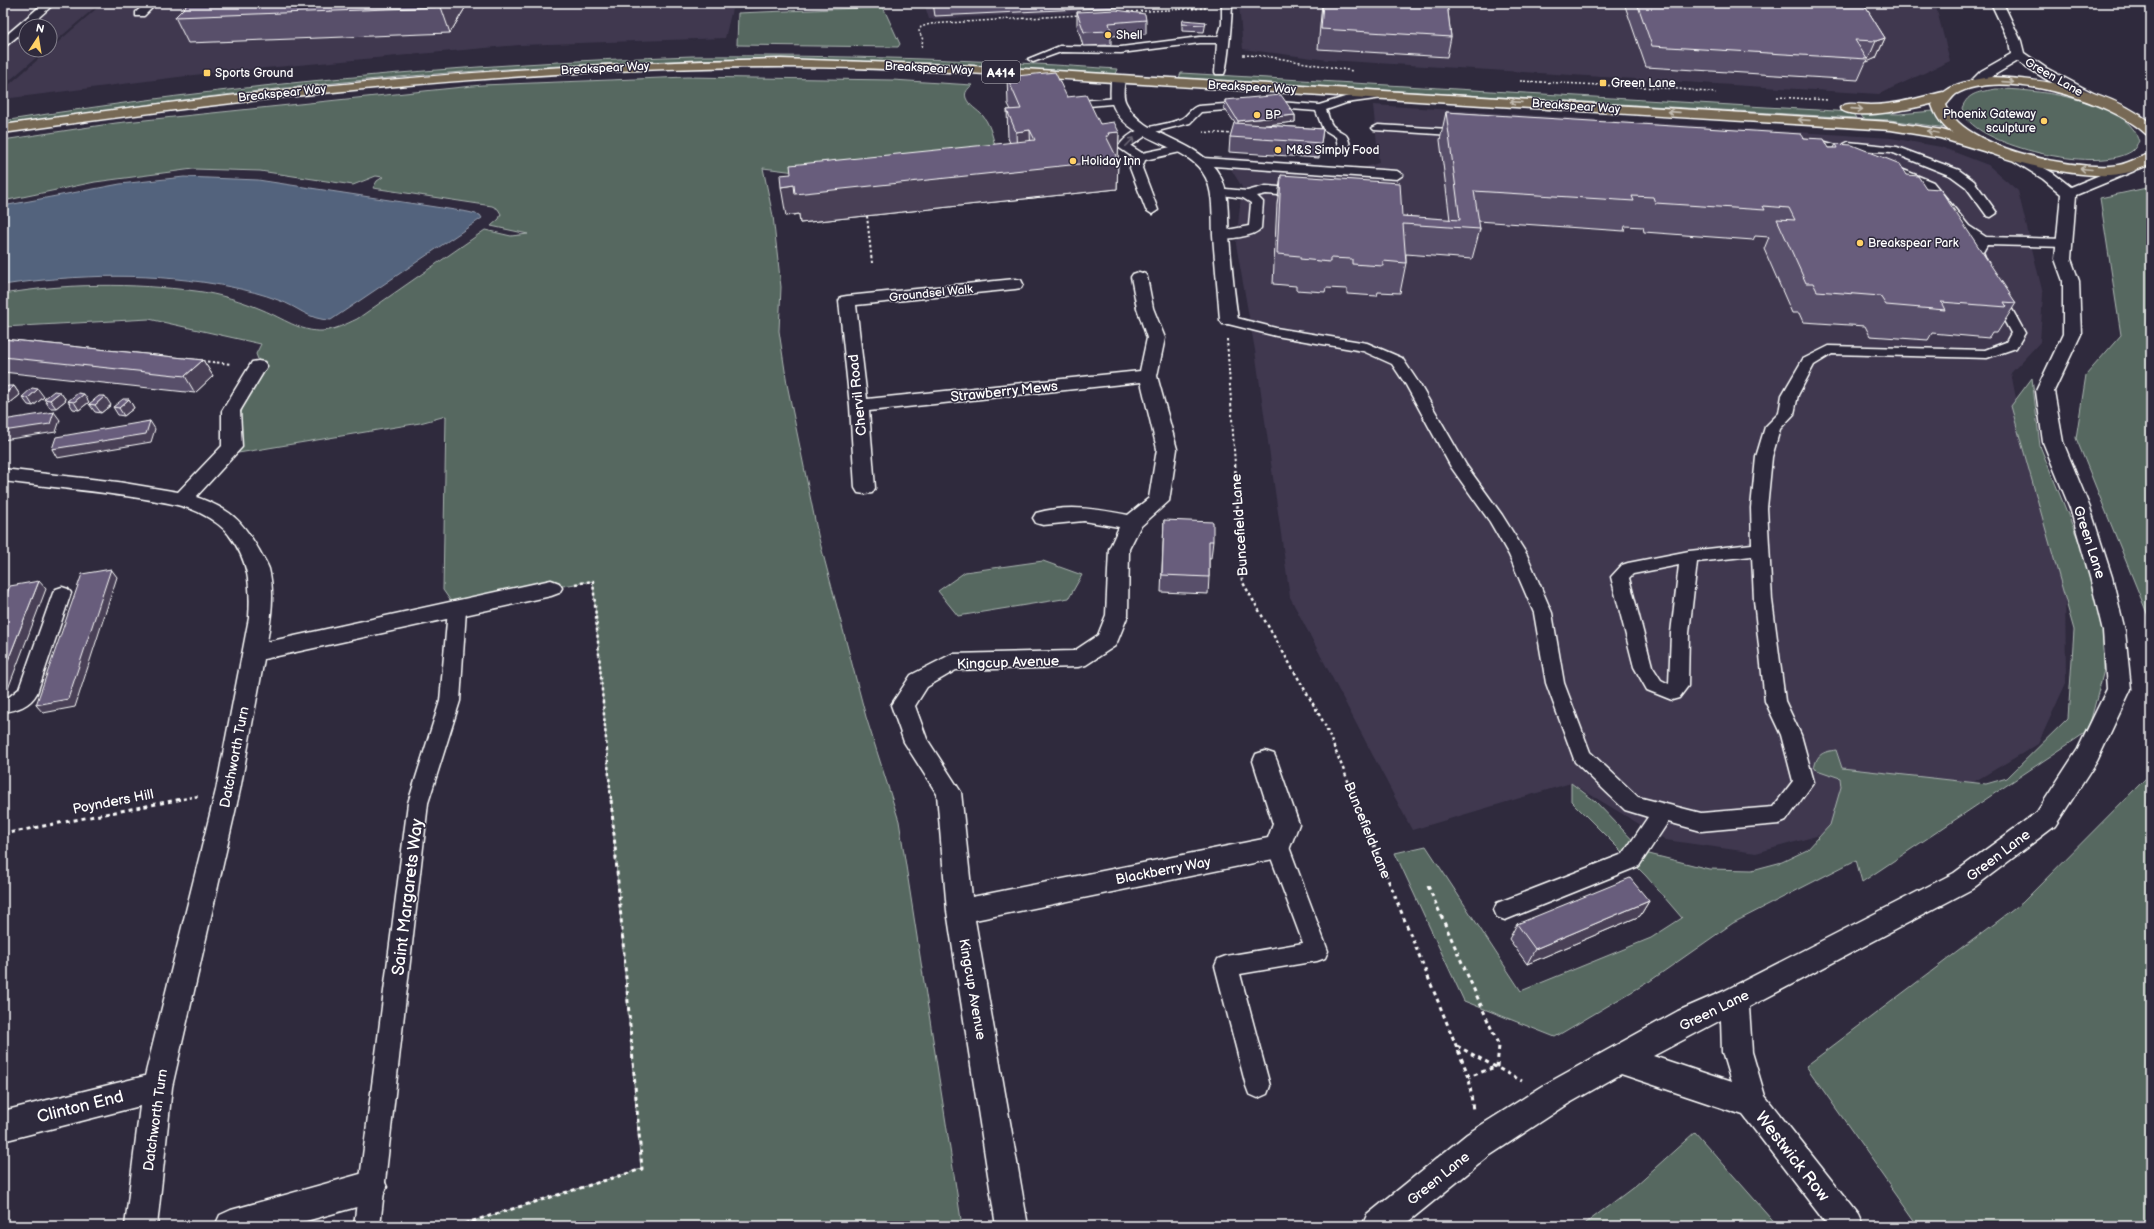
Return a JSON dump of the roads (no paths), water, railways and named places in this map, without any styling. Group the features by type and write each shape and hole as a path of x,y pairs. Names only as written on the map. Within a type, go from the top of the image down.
{"main road":[{"name":"Breakspear Way","path":"446,65 626,54 729,51 845,52 985,57"},
{"name":"A414","path":"1017,58 1086,62"},
{"name":"Breakspear Way","path":"3,129 113,112 318,88 427,79 629,67 727,63 853,65 1118,78 1891,126 1942,134 1997,151"},
{"name":"Breakspear Way","path":"1205,70 1236,72"},
{"path":"1836,104 1870,110 1911,107 1943,96 1956,88 1976,83 2001,82 2030,84 2090,97 2111,105 2130,114 2151,131"},
{"path":"1943,96 1939,105 1942,116 1954,128 1972,140 1997,151 2020,158 2059,167 2097,170 2129,168 2147,162 2151,158"},
{"path":"2111,105 2151,115"}],"street":[{"name":"Green Lane","path":"1996,3 2015,41 2018,56 2041,71 2090,97"},
{"path":"2137,3 2151,4"},
{"name":"Green Lane","path":"1976,83 1986,74 2018,56"},
{"path":"1118,78 1118,101 1124,111 1152,133 1203,162 1212,175 1219,191 1221,235 1229,320"},
{"path":"2020,158 2048,176 2068,193 2129,168"},
{"name":"Green Lane","path":"1378,1226 1478,1145 1557,1094 1621,1060 1688,1021 1734,1000 1963,881 2046,819 2088,754 2119,689 2114,631 2102,577 2080,508 2053,442 2045,391 2072,334 2071,281 2062,259 2065,243 2068,193"},
{"name":"Kingcup Avenue","path":"1012,1226 960,911 949,792 916,742 903,705 919,681 952,662 1078,660 1107,640 1117,615 1119,549 1132,523 1159,501 1167,449 1148,376 1156,338 1145,308 1140,277"},
{"name":"Groundsel Walk","path":"847,301 1016,284"},
{"name":"Chervil Road","path":"847,301 859,406 865,488"},
{"path":"182,499 232,447 231,411 258,366"},
{"name":"Strawberry Mews","path":"859,406 1148,376"},
{"name":"Datchworth Turn","path":"3,475 118,488 182,499 205,507 232,526 249,550 258,568 260,606 254,653 228,790 157,1087 141,1226"},
{"path":"1043,518 1084,514 1132,523"},
{"path":"254,653 457,610 551,588"},
{"path":"1265,761 1286,824 1278,847"},
{"name":"Blackberry Way","path":"960,911 1278,847"},
{"name":"Westwick Row","path":"1734,1000 1737,1052 1753,1104 1848,1226"},
{"name":"Westwick Row","path":"1621,1060 1753,1104"},
{"name":"Clinton End","path":"3,1126 157,1087"},
{"path":"231,1226 371,1187"}],"lane":[{"path":"3,43 50,3"},
{"path":"140,14 152,3"},
{"path":"1220,72 1223,40 1227,24 1227,3"},
{"path":"1033,59 1060,48 1121,50 1200,40 1223,40"},
{"path":"1181,150 1159,155 1140,157 1124,147 1134,137 1152,133 1186,121 1198,109 1265,104 1320,108 1345,100 1387,94"},
{"path":"1067,105 1118,101"},
{"path":"1320,108 1326,124 1330,129 1339,132 1343,136 1344,146"},
{"path":"1378,128 1482,134"},
{"path":"1854,154 1833,154 1794,147 1822,144 1854,154 1929,185 1964,229 1983,241 2065,243"},
{"path":"1854,154 1848,146 1893,149 1955,173 1970,184 1991,213"},
{"path":"1833,154 1837,158 1856,167"},
{"path":"1140,157 1136,168 1152,210"},
{"path":"1203,162 1397,175"},
{"path":"1876,175 1899,186"},
{"path":"1219,191 1247,195 1266,190 1313,194"},
{"path":"1221,235 1241,233 1255,228 1257,202 1247,195"},
{"path":"1926,198 1946,207"},
{"path":"1229,320 1276,332 1367,347 1397,361 1413,385 1459,467 1492,514 1518,555 1543,613 1554,683 1582,756 1632,804 1701,822 1780,815 1804,782 1791,735 1775,701 1763,600 1762,549 1759,508 1764,457 1773,427 1786,414 1790,395 1808,362 1829,350 1988,354 2011,345 2018,333 1985,274 1976,252 1983,241"},
{"path":"1689,558 1680,633 1679,686 1672,693 1654,685 1643,667 1620,577 1628,569 1689,558 1762,549"},
{"path":"3,705 14,703 27,693 62,593"},
{"name":"Saint Margarets Way","path":"367,1226 418,804 450,701 457,610"},
{"path":"1505,910 1631,860 1663,812"},
{"path":"1258,1086 1226,966 1317,951 1278,847"}],"water":[{"path":"184,177 258,180 468,212 480,215 482,218 331,320 310,316 285,303 254,292 203,282 175,279 117,276 88,277 31,281 3,285 3,206 120,184"}],"place":[{"name":"Shell","path":"1108,35"},
{"name":"Sports Ground","path":"207,73"},
{"name":"Green Lane","path":"1603,83"},
{"name":"BP","path":"1257,115"},
{"name":"Phoenix Gateway sculpture","path":"2044,121"},
{"name":"M&S Simply Food","path":"1278,150"},
{"name":"Holiday Inn","path":"1073,161"},
{"name":"Breakspear Park","path":"1860,243"}]}
